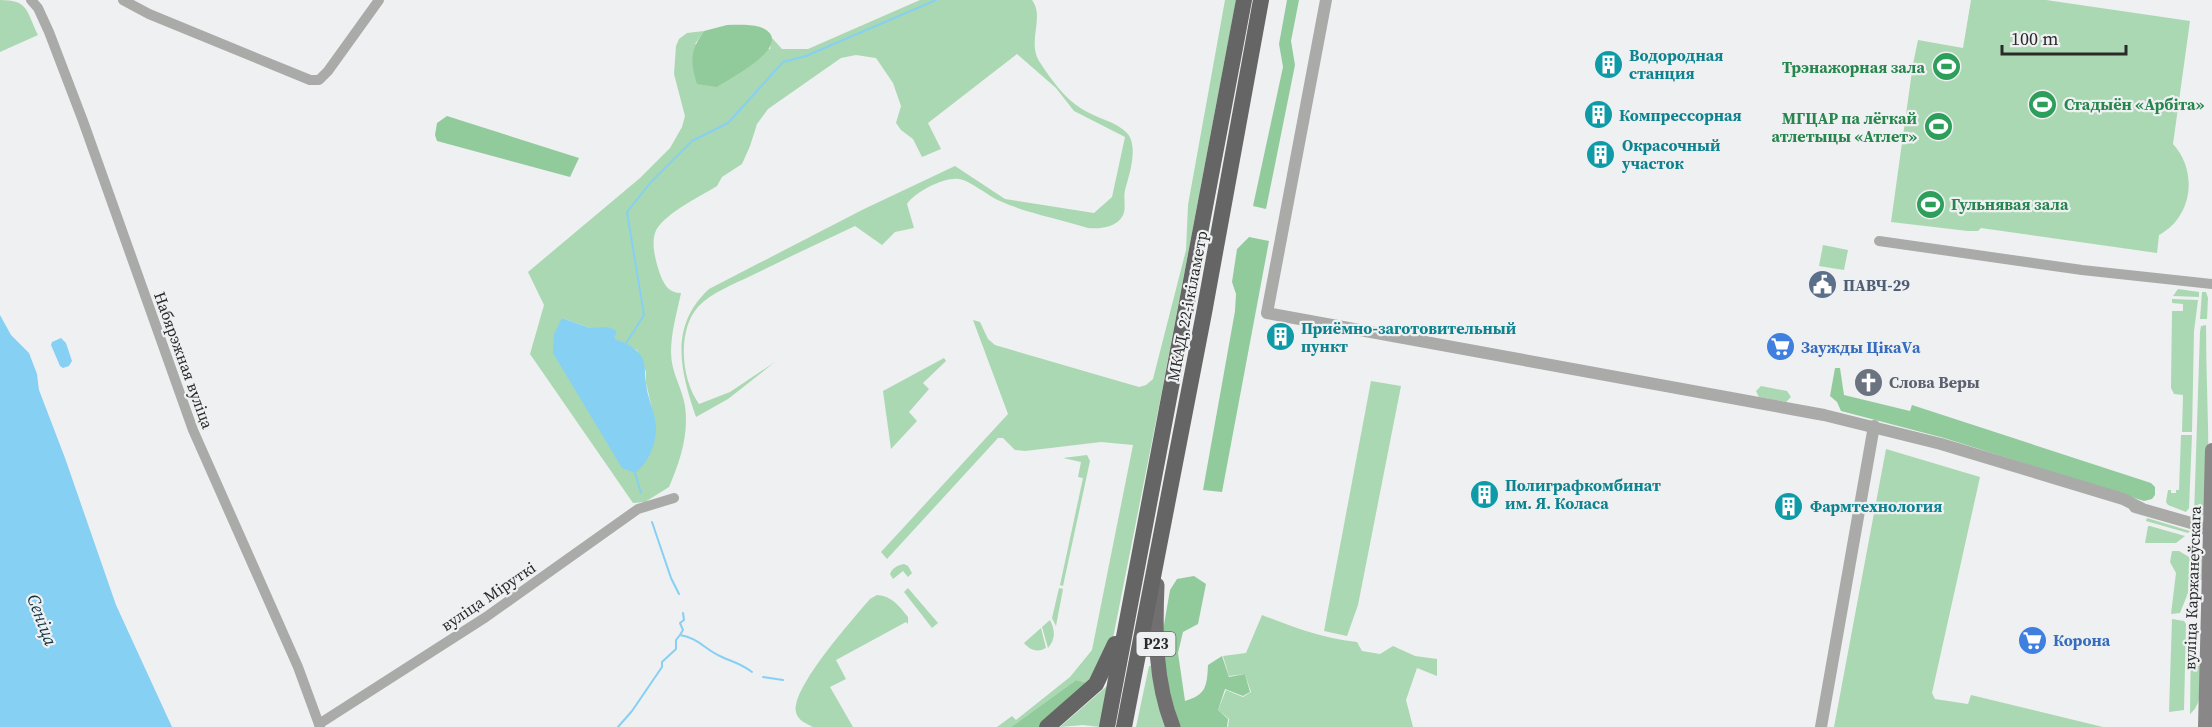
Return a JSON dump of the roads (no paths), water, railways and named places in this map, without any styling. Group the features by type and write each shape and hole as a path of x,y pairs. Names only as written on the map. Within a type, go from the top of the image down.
{"highway":[{"name":"МКАД, 22-і кіламетр","path":"1130,608 1244,0"},
{"name":"МКАД, 22-і кіламетр","path":"1124,727 1261,0"},
{"name":"Р23","path":"1047,727 1096,684 1112,653 1130,608"},
{"path":"1107,727 1130,608"}],"main road":[{"name":"вуліца Каржанеўскага","path":"2205,727 2212,450"},
{"name":"Р23","path":"1157,558 1156,650 1161,684 1173,727"}],"street":[{"name":"Набярэжная вуліца","path":"31,0 38,8 49,33 83,121 193,430 298,667 319,725"},
{"path":"123,0 149,14 310,80 319,80 328,71 380,0"},
{"path":"1326,0 1267,313 1874,426 1897,432 1948,454 2093,498 2122,506 2141,508 2191,523 2211,532"},
{"path":"1879,241 2082,270 2212,284"},
{"path":"1821,727 1874,426"},
{"name":"вуліца Міруткі","path":"319,725 486,617 638,508 674,498"}],"water":[{"name":"Сеніца","path":"0,315 11,335 29,353 37,374 39,390 116,605 172,727 0,727"},
{"path":"562,318 590,328 608,327 617,331 614,338 633,347 643,359 656,431 648,458 635,473 622,468 553,353 554,334"},
{"path":"61,338 66,343 72,361 69,366 63,368 51,345 52,342"}],"waterway":[{"path":"625,345 644,315 627,212 651,182 692,141 728,123 783,62 806,56 936,0"},
{"path":"634,470 641,493"},
{"path":"652,522 671,578 679,594"},
{"path":"680,635 683,630 680,623 684,620 683,613"},
{"path":"618,727 632,711 662,667 662,662 676,649 676,640 680,635 692,639 752,672"},
{"path":"763,677 783,680"}],"place":[{"name":"Водородная станция","path":"1608,64"},
{"name":"Трэнажорная зала","path":"1946,67"},
{"name":"Стадыён «Арбіта»","path":"2043,104"},
{"name":"Компрессорная","path":"1598,115"},
{"name":"МГЦАР па лёгкай атлетыцы «Атлет»","path":"1938,127"},
{"name":"Окрасочный участок","path":"1601,154"},
{"name":"Гульнявая зала","path":"1930,204"},
{"name":"ПАВЧ-29","path":"1822,285"},
{"name":"Приёмно-заготовительный пункт","path":"1280,337"},
{"name":"Заужды ЦікаVа","path":"1780,347"},
{"name":"Слова Веры","path":"1868,382"},
{"name":"Полиграфкомбинат им. Я. Коласа","path":"1484,494"},
{"name":"Фармтехнология","path":"1789,506"},
{"name":"Корона","path":"2032,640"}]}
